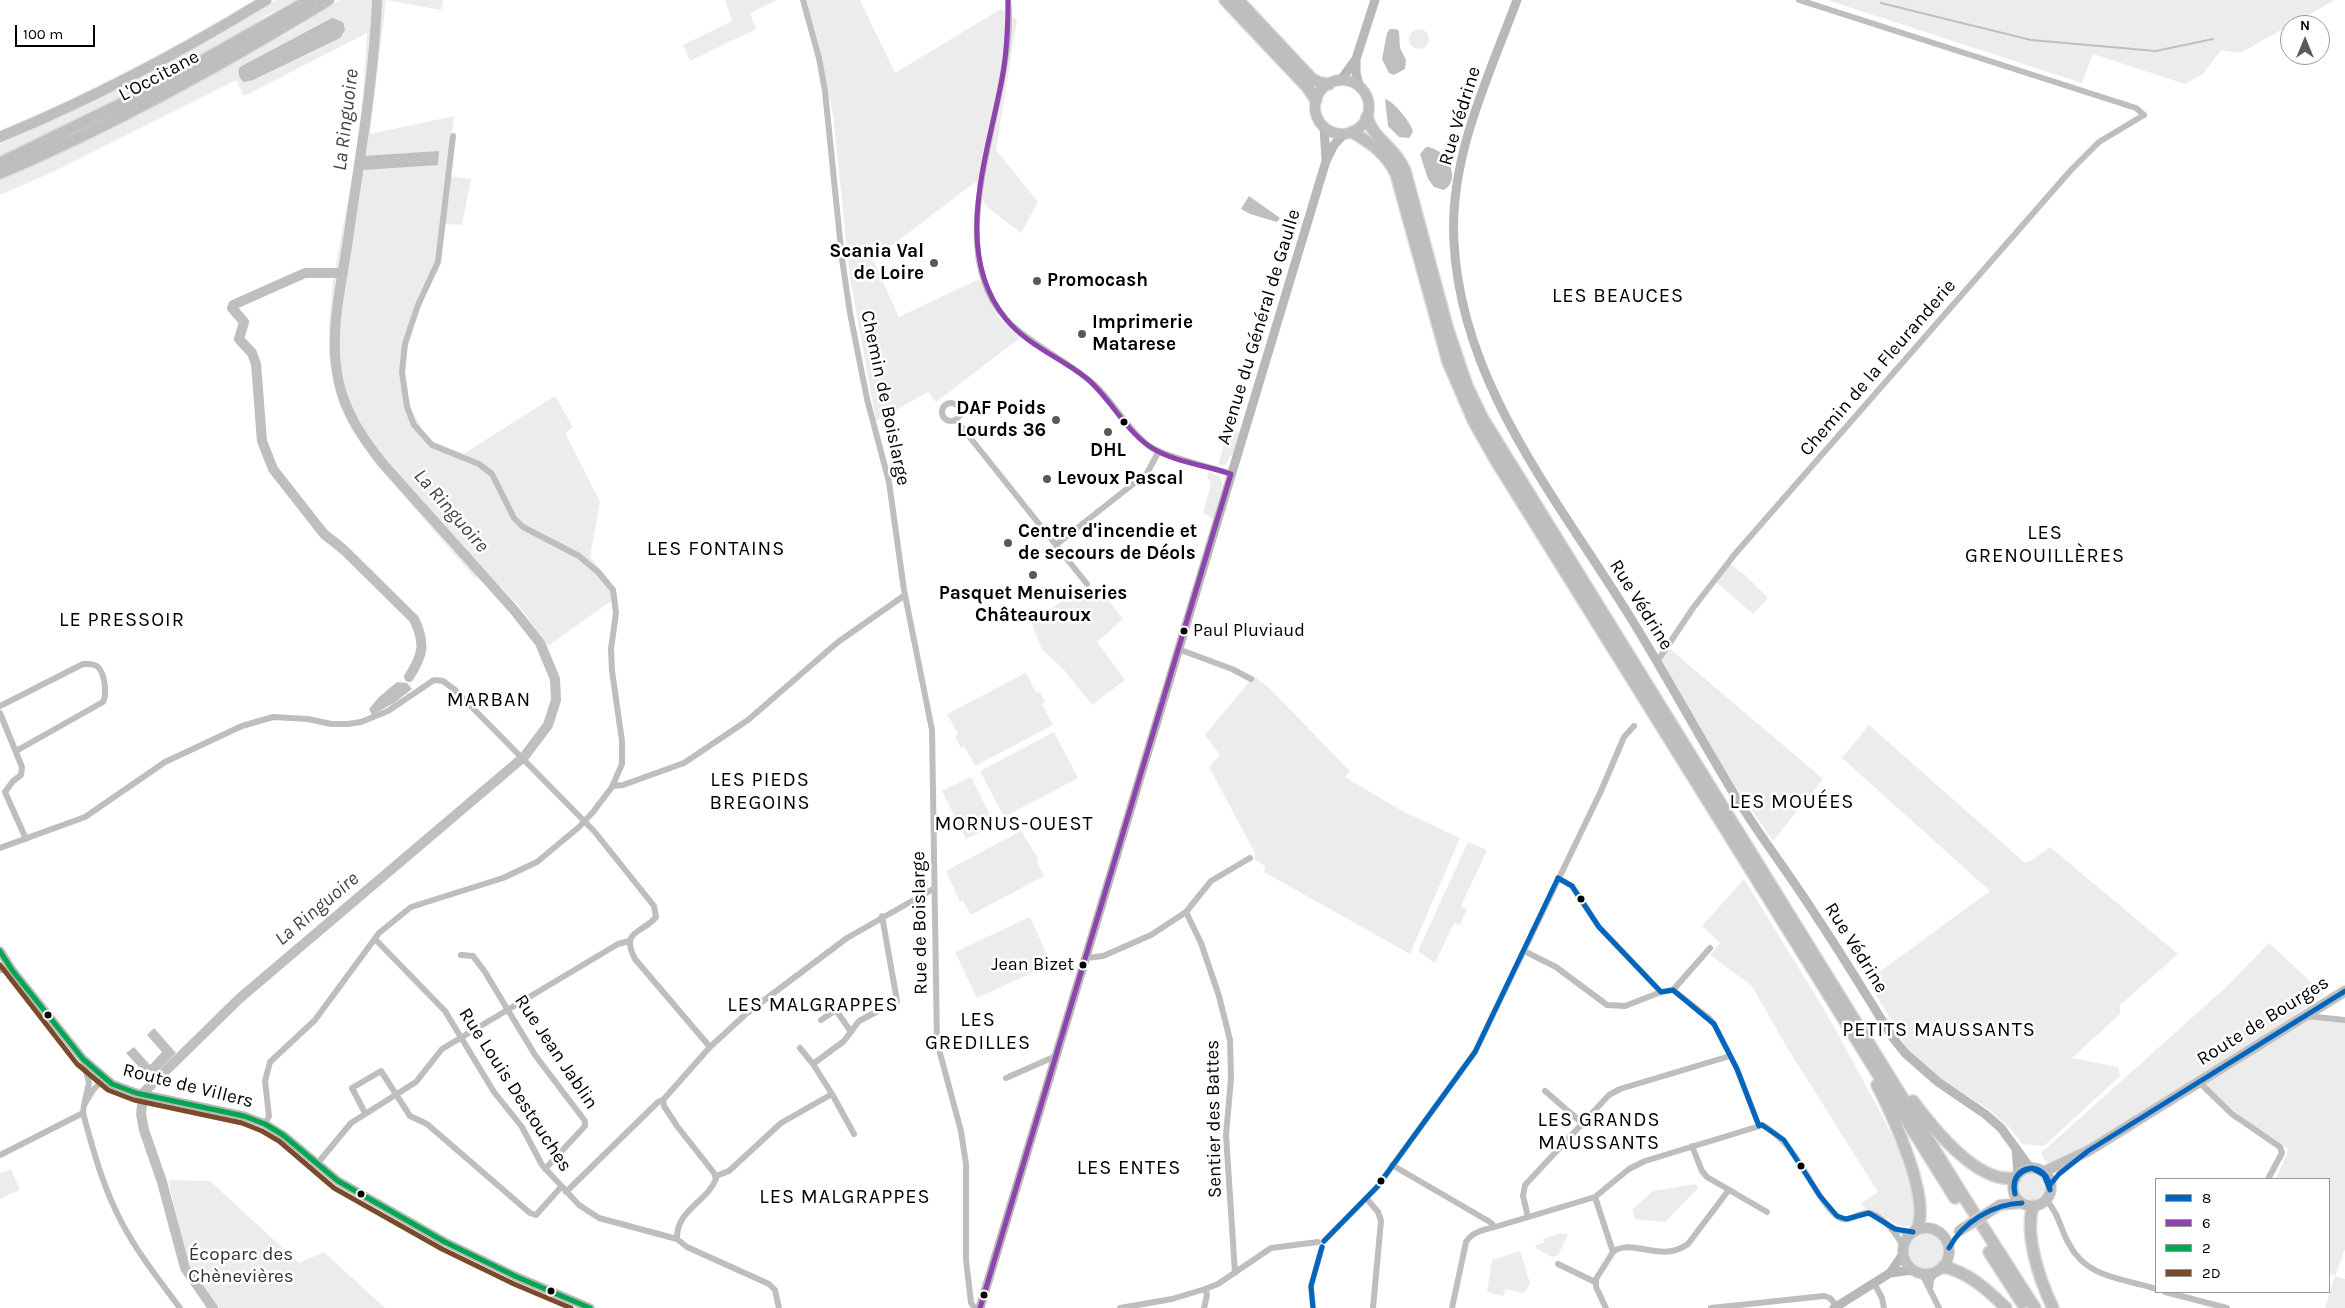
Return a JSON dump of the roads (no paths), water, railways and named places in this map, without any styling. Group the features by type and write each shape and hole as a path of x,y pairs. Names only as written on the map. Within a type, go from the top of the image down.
{"highway":[{"name":"L'Occitane","path":"0,163 154,88 310,0"},
{"name":"L'Occitane","path":"0,173 155,98 219,64 328,0"},
{"path":"1225,0 1308,88 1316,100"},
{"path":"1238,0 1312,79 1320,83 1334,82"},
{"path":"1367,117 1371,130 1396,153 1406,171 1448,330 1467,386 1483,419 2035,1308"},
{"path":"1348,133 1377,147 1388,160 1396,174 1448,362 1474,422 1832,1000 2026,1308"},
{"path":"1832,1000 1838,1017 1869,1068 1897,1127 1918,1195 1921,1216 1915,1231"},
{"path":"1871,1045 1938,1133 1950,1145 1990,1174 2000,1178 2015,1180"},
{"path":"2028,1205 2032,1241 2043,1282 2053,1308"},
{"path":"1939,1270 1955,1269 1968,1277 2006,1308"}],"main road":[{"path":"0,137 78,102 148,67 266,0"},
{"path":"1356,59 1316,100 1316,114 1324,127 1337,134 1348,133 1358,128 1367,117 1368,105 1360,88 1356,73 1356,59 1375,0"},
{"name":"Rue Védrine","path":"1518,0 1473,114 1457,182 1454,240 1461,299 1477,353 1506,415 1551,495 1657,662 1739,802 1817,916 1893,1038 1905,1053 1932,1077 2001,1128 2032,1168"},
{"path":"1334,82 1354,84 1360,88"},
{"name":"Avenue du Général de Gaulle","path":"1324,127 1326,160"},
{"name":"Avenue du Général de Gaulle","path":"980,1308 1326,160 1334,145 1348,133"},
{"name":"Route de Villers","path":"0,950 12,970 83,1059 101,1077 136,1093 244,1116 265,1124 283,1134 317,1164 344,1184 382,1204 468,1255 590,1308"},
{"name":"Route de Bourges","path":"2088,1151 2345,990"},
{"path":"2016,1149 2015,1180 2017,1199 2028,1205"},
{"path":"2000,1205 2028,1205 2046,1200 2050,1184 2059,1174 2088,1151"},
{"path":"2043,1172 2088,1151"},
{"path":"1940,1232 1959,1230 2000,1205 2015,1180 2032,1168 2043,1172 2050,1184"},
{"path":"1835,1307 1887,1274 1915,1231 1933,1229 1940,1232 1948,1242 1948,1258 1939,1270 1887,1274"},
{"path":"1949,1248 1959,1230"},
{"path":"1903,1250 1906,1263 1917,1272"}],"street":[{"name":"Chemin de Boislarge","path":"803,0 825,91 842,260 850,313 867,399 889,482 905,595"},
{"path":"1008,0 1008,40 977,219 977,249 984,281 997,307 1012,324 1093,383 1146,444 1159,451 1231,474"},
{"name":"Chemin de la Fleuranderie","path":"1657,662 1693,608 1724,568 2071,170 2099,142 2144,115 2136,108 1799,0"},
{"path":"265,1124 269,1116 266,1081 270,1062 315,1020 375,939 411,907 504,878 537,862 585,821 613,786 622,764 622,741 612,671 611,649 616,613 613,590 598,572 578,556 523,527 514,518 492,474 479,464 432,445 414,426 407,407 402,372 405,344 418,305 438,262 453,136"},
{"path":"956,420 1057,544 1087,584"},
{"path":"1057,544 1147,473 1159,451"},
{"path":"613,786 623,785 684,762 748,720 838,642 905,595"},
{"name":"Rue de Boislarge","path":"905,595 927,700 934,744 933,888 937,1042 962,1139 967,1184 966,1260 971,1303 975,1308"},
{"path":"1178,649 1232,669 1251,679"},
{"path":"0,706 83,664 96,665 100,669 105,690 104,702 16,751"},
{"path":"0,848 85,817 165,762 242,726 274,716 308,718 331,724 361,722 388,711 425,684 439,679 455,690 585,821 654,906 657,913 652,921 633,934 629,941 629,948 635,959 710,1047"},
{"path":"0,713 22,767 21,775 13,781 5,792 26,838"},
{"path":"1314,1308 1311,1288 1321,1244 1367,1198 1476,1052 1601,791 1624,737 1634,726"},
{"path":"1086,958 1099,957 1144,938 1186,912 1208,883 1250,858"},
{"path":"1558,878 1572,886 1599,927 1661,992"},
{"path":"365,1113 352,1088 381,1071 410,1116 427,1124 530,1213 536,1214 658,1102 663,1100 731,1026 847,938 933,888"},
{"name":"Sentier des Battes","path":"1186,912 1201,943 1219,996 1230,1040 1231,1078 1226,1135 1234,1273"},
{"path":"813,1064 844,1041 860,1021 897,1001 882,916"},
{"name":"Rue Louis Destouches","path":"375,939 445,1011 494,1092 522,1127 545,1169 579,1205 599,1218 677,1239 687,1247 769,1284 775,1290 779,1308"},
{"path":"317,1164 351,1123 365,1113 397,1096 416,1082 442,1049 618,944 629,941"},
{"path":"1524,951 1556,968 1607,1006 1625,1006 1661,992 1673,990 1710,948"},
{"name":"Rue Jean Jablin","path":"461,955 473,956 486,972 535,1055 585,1121 585,1126 545,1169"},
{"path":"0,970 12,970"},
{"path":"1673,990 1709,1018 1730,1056 1760,1125 1784,1140 1820,1196 1837,1216 1846,1219 1870,1213 1888,1226 1901,1231 1915,1231"},
{"path":"821,1020 836,1010 851,1032"},
{"path":"2304,1016 2345,1020"},
{"path":"800,1048 813,1064 832,1094 854,1134"},
{"path":"1006,1078 1056,1056"},
{"path":"1528,1217 1522,1196 1524,1185 1605,1098 1616,1091 1730,1056"},
{"path":"83,1059 89,1083 83,1112 98,1167 116,1213 137,1249 180,1308"},
{"path":"89,1083 101,1077"},
{"path":"84,1105 101,1077"},
{"path":"2199,1082 2232,1114 2280,1147 2282,1153 2269,1178"},
{"path":"1546,1091 1582,1123"},
{"path":"677,1239 680,1223 687,1212 714,1183 716,1176 729,1170 782,1123 832,1094"},
{"path":"663,1100 664,1106 673,1121 716,1176"},
{"path":"0,1155 83,1112"},
{"path":"1452,1308 1466,1242 1476,1232 1595,1197 1630,1169 1645,1161 1760,1125"},
{"path":"1692,1146 1702,1171 1728,1191 1767,1212"},
{"path":"1392,1165 1490,1222 1494,1227"},
{"path":"1595,1282 1613,1252 1625,1247 1669,1253 1680,1250 1688,1244 1728,1191"},
{"path":"1595,1197 1613,1252"},
{"path":"1367,1198 1378,1212 1381,1221 1373,1308"},
{"path":"2046,1200 2056,1212 2067,1242 2076,1257 2106,1276 2155,1289"},
{"path":"1888,1226 1903,1250"},
{"path":"1120,1308 1172,1299 1206,1289 1218,1284 1271,1248 1321,1244"},
{"path":"1558,1264 1595,1282 1606,1308"},
{"path":"1931,1292 1930,1282 1939,1270"},
{"path":"1917,1272 1931,1292 1939,1308"},
{"path":"1874,1283 1882,1298 1884,1308"},
{"path":"1204,1308 1207,1295 1206,1289"},
{"path":"2170,1293 2227,1308"},
{"path":"1711,1308 1824,1296 1830,1298 1835,1307"}],"waterway":[{"name":"La Ringuoire","path":"377,0 373,60 335,327 338,379 350,414 376,455 514,610 540,643 555,679 556,700 548,725 524,757"},
{"path":"1881,3 2031,40 2156,51 2213,39"},
{"name":"La Ringuoire","path":"343,273 305,273 233,305 232,308 244,322 239,339 252,353 256,364 262,441 273,469 324,534 343,549 414,619 420,636 421,649 420,656 409,677"},
{"name":"La Ringuoire","path":"144,1092 240,998 519,761"},
{"name":"La Ringuoire","path":"143,1097 141,1114 144,1130 162,1182 185,1268 213,1308"}],"place":[{"name":"Scania Val de Loire","path":"934,263"},
{"name":"Promocash","path":"1037,281"},
{"name":"Imprimerie Matarese","path":"1082,334"},
{"name":"DAF Poids Lourds 36","path":"1056,420"},
{"name":"DHL","path":"1108,432"},
{"name":"Levoux Pascal","path":"1047,479"},
{"name":"Centre d'incendie et de secours de Déols","path":"1008,543"},
{"name":"Pasquet Menuiseries Châteauroux","path":"1033,575"},
{"name":"Paul Pluviaud","path":"1184,631"},
{"name":"Jean Bizet","path":"1083,965"}],"district":[{"name":"LES BEAUCES","path":"1618,296"},
{"name":"LES GRENOUILLÈRES","path":"2045,544"},
{"name":"LES FONTAINS","path":"716,549"},
{"name":"LE PRESSOIR","path":"122,620"},
{"name":"MARBAN","path":"489,700"},
{"name":"LES PIEDS BREGOINS","path":"760,792"},
{"name":"LES MOUÉES","path":"1792,802"},
{"name":"MORNUS-OUEST","path":"1014,824"},
{"name":"LES MALGRAPPES","path":"813,1005"},
{"name":"PETITS MAUSSANTS","path":"1939,1030"},
{"name":"LES GREDILLES","path":"978,1032"},
{"name":"LES GRANDS MAUSSANTS","path":"1599,1132"},
{"name":"LES ENTES","path":"1129,1168"},
{"name":"LES MALGRAPPES","path":"845,1197"}],"park label":[{"name":"Écoparc des Chènevières","path":"241,1266"}]}
